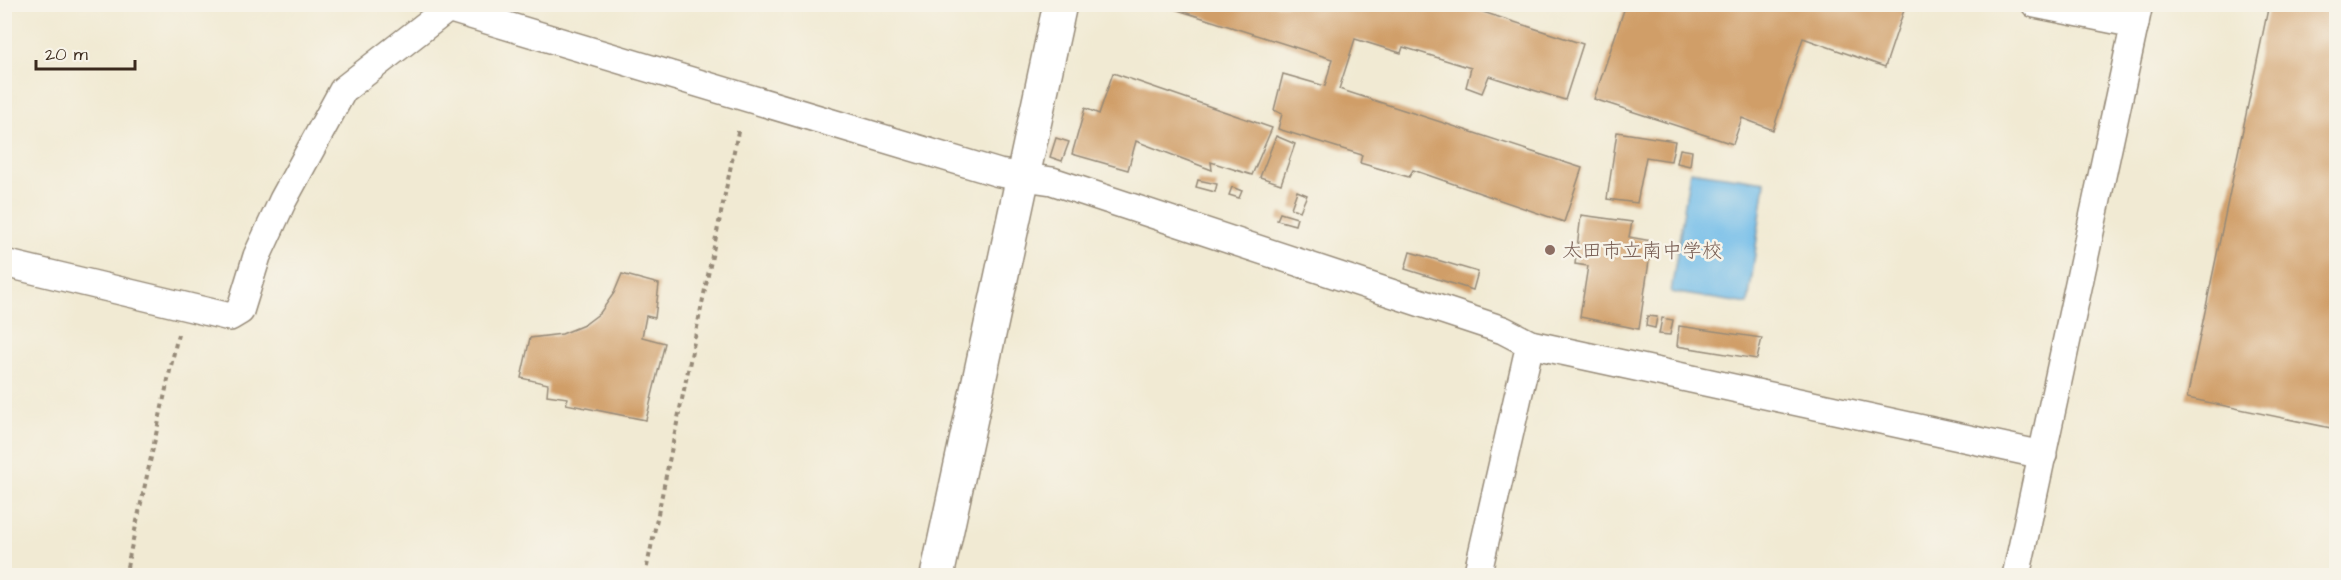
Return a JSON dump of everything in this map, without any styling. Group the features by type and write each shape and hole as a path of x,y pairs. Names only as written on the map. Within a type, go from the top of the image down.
{"street":[{"path":"937,576 1060,4"},
{"path":"2016,576 2137,14 2035,4"},
{"path":"4,263 230,317 240,310 261,246 283,200 343,90 444,6 988,169 1052,181 1503,330 1530,344 2043,454"},
{"path":"1478,576 1530,344"}],"path":[{"path":"645,576 745,98"},
{"path":"125,576 184,307"}],"water":[{"path":"1690,171 1765,182 1748,304 1671,292"}],"building":[{"path":"1626,4 1906,4 1885,67 1803,38 1773,130 1742,118 1733,144 1594,99"},
{"path":"2269,4 2336,4 2336,429 2187,398"},
{"path":"1162,5 1461,5 1583,44 1565,100 1489,76 1482,93 1466,87 1471,68 1403,47 1401,53 1355,39 1339,89 1582,168 1564,222 1413,170 1409,177 1360,163 1362,155 1278,129 1282,114 1274,110 1283,74 1325,86 1332,59"},
{"path":"1113,73 1272,128 1252,175 1211,162 1212,170 1136,141 1128,170 1072,154 1085,108 1099,114"},
{"path":"1617,132 1675,141 1671,161 1646,157 1637,203 1607,199"},
{"path":"1276,136 1295,144 1281,184 1260,177"},
{"path":"1056,138 1069,142 1062,161 1050,157"},
{"path":"1680,149 1692,151 1690,166 1677,163"},
{"path":"1198,180 1217,184 1215,192 1196,187"},
{"path":"1232,187 1242,191 1239,198 1229,195"},
{"path":"1297,191 1307,195 1300,211 1291,208"},
{"path":"1280,213 1297,218 1295,225 1277,220"},
{"path":"1581,215 1632,222 1629,237 1652,241 1639,329 1580,317 1588,266 1575,264"},
{"path":"1410,252 1478,272 1473,290 1405,269"},
{"path":"622,274 659,284 655,318 646,316 642,337 665,343 646,420 566,404 568,398 547,395 548,384 521,378 530,338 562,334 584,325 600,313 614,293"},
{"path":"1647,316 1657,317 1655,328 1646,326"},
{"path":"1662,318 1673,320 1670,335 1659,334"},
{"path":"1679,326 1762,338 1757,359 1677,346"}],"place":[{"name":"太田市立南中学校","path":"1550,250"}]}
